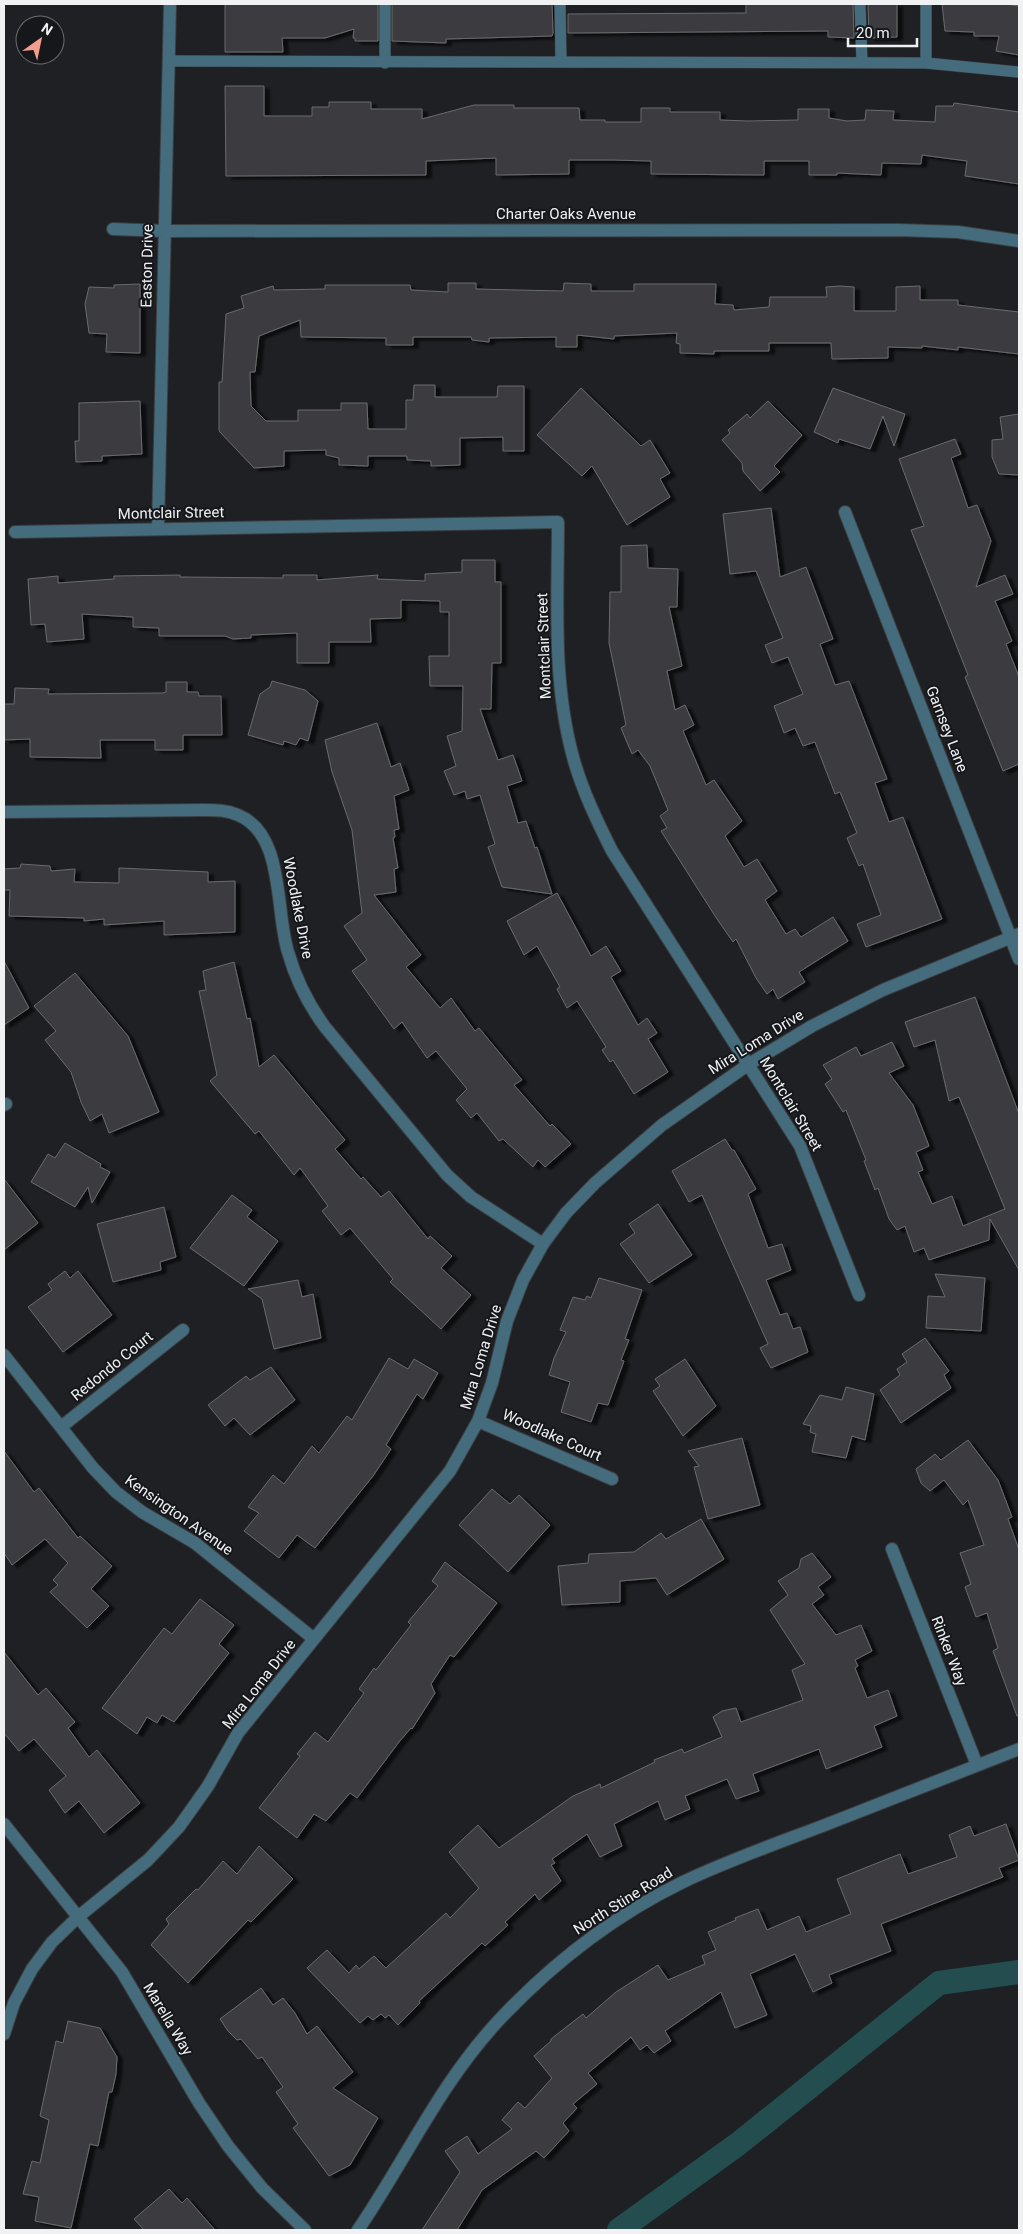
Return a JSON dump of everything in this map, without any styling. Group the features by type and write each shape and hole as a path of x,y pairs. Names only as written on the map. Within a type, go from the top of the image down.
{"street":[{"name":"Easton Drive","path":"158,529 170,4"},
{"name":"Charter Oaks Avenue","path":"113,228 164,232 899,230 958,232 1019,241"},
{"name":"Garnsey Lane","path":"845,512 1015,936 1019,959"},
{"name":"Montclair Street","path":"15,532 558,522 558,672 564,715 573,757 590,806 612,851 800,1146 859,1295"},
{"name":"Woodlake Drive","path":"4,812 226,811 240,815 253,824 264,837 271,855 288,952 299,984 310,1007 447,1175 471,1197 543,1244"},
{"name":"Mira Loma Drive","path":"4,2034 14,2003 32,1969 52,1942 78,1917 148,1860 179,1827 208,1786 238,1733 450,1471 478,1421 492,1383 507,1321 523,1280 543,1244 566,1213 595,1183 662,1125 749,1064 812,1026 883,990 1015,936"},
{"name":"Redondo Court","path":"61,1427 183,1330"},
{"name":"Kensington Avenue","path":"4,1355 93,1468 116,1492 142,1512 195,1543 314,1639"},
{"name":"Woodlake Court","path":"478,1421 612,1479"},
{"name":"Rinker Way","path":"892,1548 976,1765"},
{"name":"North Stine Road","path":"358,2230 380,2198 433,2106 465,2061 500,2020 538,1981 580,1946 625,1915 682,1883 740,1858 1019,1749"},
{"name":"Marella Way","path":"4,1824 122,1972 199,2103 228,2146 262,2188 305,2230"}],"lane":[{"path":"385,4 385,63"},
{"path":"560,4 561,62"},
{"path":"860,4 862,63"},
{"path":"926,4 926,64"},
{"path":"169,61 862,63 926,64 1019,72"}],"building":[{"path":"225,4 378,4 378,41 355,41 355,38 353,38 354,29 325,38 282,38 283,52 225,52"},
{"path":"392,4 552,4 553,33 552,36 446,39 446,43 392,41"},
{"path":"746,4 853,4 854,38 828,37 828,31 568,33 568,14 746,13"},
{"path":"868,4 897,4 897,37 869,38"},
{"path":"942,4 1007,4 1019,6 1019,55 996,51 999,36 974,36 974,32 945,31"},
{"path":"225,86 264,86 264,116 312,116 312,107 329,107 329,102 371,102 371,109 422,109 422,119 474,105 514,105 514,108 579,108 580,120 605,120 605,122 641,122 641,108 670,108 670,112 720,112 720,120 798,120 798,109 829,109 829,118 847,121 865,120 866,110 894,111 893,120 935,122 936,106 953,106 954,103 1019,112 1019,184 965,176 967,161 922,155 921,164 882,163 881,175 837,173 837,175 809,175 809,161 764,161 764,175 651,174 651,161 569,160 569,174 496,175 496,158 426,161 426,175 226,176"},
{"path":"448,283 476,283 476,289 563,291 564,283 591,284 591,291 634,291 634,284 716,284 715,304 733,305 734,310 769,307 770,297 827,297 826,287 840,286 854,287 854,311 896,311 896,287 920,286 920,300 958,300 958,305 1019,312 1019,354 958,347 958,350 922,346 922,348 888,347 888,358 832,359 831,343 769,343 769,351 714,351 714,354 680,353 680,344 676,343 677,333 614,336 614,339 577,335 577,347 556,347 556,337 489,338 489,342 472,340 471,337 413,337 413,345 386,345 386,338 301,337 300,320 259,336 255,372 250,372 251,406 266,421 298,421 298,410 341,410 341,403 367,403 368,429 406,429 406,400 413,400 414,385 435,385 435,397 497,397 498,386 524,386 524,451 503,451 503,437 460,438 460,465 431,466 431,461 407,460 407,456 368,456 368,466 339,465 339,458 326,455 326,450 284,451 284,466 254,468 219,431 219,382 222,382 226,314 244,308 241,296 273,286 274,290 325,289 325,285 410,285 411,290 448,292"},
{"path":"140,284 140,353 106,352 107,334 89,333 85,304 89,287 114,288 114,285"},
{"path":"581,388 641,446 650,440 670,473 660,479 670,497 627,525 592,466 582,476 537,435"},
{"path":"833,388 905,414 894,446 883,416 870,449 839,439 838,443 814,432"},
{"path":"140,401 142,454 102,456 102,461 76,462 75,441 79,441 79,403"},
{"path":"768,401 802,435 774,466 780,472 760,491 743,471 742,463 722,440 730,433 728,430 747,414 750,418"},
{"path":"1019,414 1019,475 999,474 992,457 992,440 1003,439 1000,417"},
{"path":"955,439 961,454 951,458 968,508 977,505 991,541 976,587 1005,575 1013,594 995,601 1012,641 1006,644 1019,677 1019,764 1003,771 965,677 968,675 911,530 924,526 899,459"},
{"path":"771,508 780,577 806,567 833,639 820,644 835,685 849,681 887,779 875,783 889,822 903,817 942,919 866,947 857,924 881,915 863,864 859,866 847,838 857,833 840,792 835,794 815,742 803,746 795,728 784,733 774,706 803,694 788,657 772,663 765,645 783,638 756,571 730,574 723,514"},
{"path":"647,545 648,568 678,569 677,607 669,607 682,666 667,671 675,710 685,705 694,725 683,731 706,785 714,780 742,821 725,836 744,867 757,859 777,891 765,900 786,934 795,929 801,937 833,917 848,941 799,972 805,982 778,999 773,989 767,994 756,978 736,939 733,942 661,831 667,828 660,816 668,810 650,766 638,750 632,754 621,728 626,725 609,643 610,592 621,592 621,546"},
{"path":"462,560 495,560 495,582 501,582 501,663 492,663 491,709 480,709 498,760 513,755 522,781 507,786 518,823 526,821 535,848 537,847 552,894 502,887 488,847 495,844 480,795 467,799 465,791 454,795 444,771 456,766 447,736 462,731 463,686 430,686 429,656 449,656 449,612 440,612 440,601 401,600 401,618 370,619 371,642 329,642 329,663 297,663 297,633 251,635 251,638 233,639 225,636 159,636 159,628 133,627 133,617 82,614 84,639 47,642 45,624 31,625 28,579 58,576 58,583 114,579 114,576 180,575 180,577 283,578 283,575 317,575 317,580 378,575 377,579 425,581 425,574 462,572"},
{"path":"272,681 305,690 318,701 308,741 300,738 296,745 284,741 283,745 248,735 260,694 270,687"},
{"path":"166,682 187,682 187,692 198,692 199,696 221,696 222,735 183,735 183,750 155,750 155,740 100,740 101,758 30,757 30,739 4,740 4,704 14,704 15,688 49,689 48,694 163,693 166,692"},
{"path":"377,723 391,767 400,763 409,790 394,796 399,829 394,830 395,837 393,838 398,868 394,869 396,892 374,895 421,955 406,967 440,1008 451,998 475,1031 479,1028 522,1080 514,1085 550,1126 552,1124 571,1144 545,1167 538,1160 533,1167 503,1139 499,1141 477,1113 471,1118 456,1100 467,1089 436,1051 427,1058 402,1022 394,1029 352,971 367,960 344,926 362,913 352,830 332,772 325,740"},
{"path":"21,864 50,866 51,871 75,869 74,882 119,883 119,868 208,872 208,882 235,881 235,932 164,935 164,921 104,925 104,919 84,921 84,918 9,916 10,890 4,890 4,869 20,868"},
{"path":"557,893 591,956 606,946 621,971 611,977 638,1025 647,1018 657,1033 648,1039 668,1072 634,1094 613,1060 610,1062 602,1050 606,1047 577,1001 567,1008 557,989 560,987 537,946 524,955 507,921"},
{"path":"4,961 29,1008 4,1025"},
{"path":"234,962 247,1019 250,1018 259,1067 274,1055 345,1140 335,1149 361,1179 363,1177 381,1197 389,1191 428,1239 430,1236 452,1256 441,1268 471,1295 441,1329 390,1282 393,1279 350,1228 341,1235 322,1211 328,1206 300,1168 294,1175 259,1131 255,1134 210,1081 217,1075 199,991 206,990 203,971"},
{"path":"75,973 128,1036 159,1112 109,1133 102,1114 90,1121 81,1102 71,1072 45,1040 56,1031 34,1006"},
{"path":"975,997 1019,1114 1019,1270 990,1219 989,1240 929,1260 924,1248 914,1252 905,1226 897,1230 889,1219 878,1188 875,1190 864,1161 866,1160 846,1110 843,1112 825,1084 832,1079 823,1065 856,1047 861,1056 892,1042 904,1066 889,1073 913,1105 929,1146 916,1152 923,1170 918,1172 932,1204 952,1196 963,1226 1005,1209 959,1097 949,1101 935,1040 914,1047 905,1022"},
{"path":"725,1139 732,1150 734,1150 756,1189 748,1194 768,1248 782,1244 791,1270 766,1280 780,1315 787,1313 793,1329 800,1327 808,1352 771,1368 760,1348 768,1344 702,1195 689,1202 672,1171"},
{"path":"65,1143 101,1164 100,1167 110,1172 92,1203 88,1187 75,1207 31,1182 48,1154 55,1158"},
{"path":"4,1179 38,1223 4,1250"},
{"path":"232,1195 252,1210 247,1217 278,1241 244,1286 190,1248"},
{"path":"658,1204 692,1255 649,1283 620,1244 635,1233 629,1224"},
{"path":"164,1207 176,1257 160,1262 161,1270 113,1282 97,1224"},
{"path":"65,1271 70,1278 78,1271 112,1315 63,1352 28,1307 52,1290 48,1284"},
{"path":"935,1274 985,1278 981,1331 926,1328 928,1296 945,1297"},
{"path":"599,1278 642,1290 625,1339 629,1340 621,1360 624,1361 608,1405 598,1403 591,1422 561,1412 570,1382 549,1375 554,1358 566,1332 560,1330 573,1297 585,1300 587,1296 591,1298"},
{"path":"298,1280 302,1297 313,1294 321,1338 274,1349 262,1299 248,1289"},
{"path":"925,1338 949,1371 944,1375 951,1388 901,1423 880,1390 900,1375 897,1369 907,1362 902,1354"},
{"path":"389,1358 408,1369 414,1359 438,1373 423,1399 417,1394 386,1445 391,1449 373,1476 315,1548 297,1535 279,1558 244,1531 259,1513 248,1507 273,1475 284,1484 312,1446 319,1453 347,1416 352,1420"},
{"path":"685,1359 716,1406 683,1436 653,1391 660,1386 655,1379"},
{"path":"271,1367 295,1400 250,1435 234,1418 225,1426 208,1405 246,1376 250,1380"},
{"path":"846,1387 874,1394 865,1440 852,1436 846,1458 812,1452 816,1434 810,1432 811,1426 803,1424 820,1395 842,1400"},
{"path":"742,1438 760,1505 708,1519 694,1467 699,1466 688,1451"},
{"path":"968,1440 998,1480 1012,1517 1008,1519 1019,1550 1019,1716 1017,1716 993,1651 998,1648 987,1613 976,1617 965,1587 971,1584 960,1553 984,1545 968,1500 963,1505 944,1480 930,1491 921,1483 916,1469 935,1454 941,1460"},
{"path":"4,1451 34,1492 39,1488 78,1538 80,1536 112,1566 91,1589 109,1606 87,1628 50,1592 58,1585 53,1580 68,1563 45,1539 12,1565 4,1553"},
{"path":"492,1489 510,1504 519,1495 550,1525 508,1572 459,1525"},
{"path":"701,1519 724,1559 667,1595 656,1578 620,1581 620,1602 562,1605 558,1566 588,1563 589,1554 634,1552 661,1533 666,1539"},
{"path":"812,1553 831,1577 818,1587 824,1595 812,1604 836,1635 861,1625 872,1651 855,1660 858,1666 855,1668 867,1698 888,1690 897,1716 874,1726 882,1747 826,1769 819,1749 753,1774 759,1791 736,1799 727,1779 685,1796 690,1809 665,1820 658,1801 614,1824 622,1846 600,1857 587,1834 552,1859 555,1863 551,1865 561,1881 539,1900 535,1894 505,1922 508,1925 485,1946 482,1943 419,2001 420,2003 398,2025 389,2015 385,2018 381,2014 373,2020 368,2016 360,2023 307,1968 327,1950 349,1973 356,1965 359,1969 374,1956 386,1968 446,1913 450,1918 479,1888 449,1852 478,1825 499,1848 573,1796 600,1784 601,1788 655,1762 654,1760 682,1749 684,1753 722,1737 713,1717 722,1711 736,1708 741,1722 803,1700 792,1670 805,1664 770,1610 788,1595 778,1581 799,1568 801,1559"},
{"path":"445,1562 497,1603 454,1657 450,1655 431,1684 435,1693 412,1729 399,1742 357,1798 350,1793 326,1821 314,1814 297,1838 259,1808 300,1756 297,1754 315,1732 328,1742 364,1693 359,1689 374,1668 376,1670 411,1625 408,1622 438,1586 432,1581"},
{"path":"200,1599 234,1625 219,1644 229,1653 174,1722 162,1715 157,1723 147,1717 137,1734 102,1708 164,1628 172,1634"},
{"path":"4,1652 38,1695 46,1688 75,1722 68,1728 89,1757 97,1750 140,1803 104,1833 79,1801 65,1813 49,1790 66,1776 34,1739 19,1751 4,1733"},
{"path":"1006,1824 1019,1860 999,1868 1003,1877 881,1924 891,1951 829,1975 832,1983 813,1992 795,1954 750,1974 767,2015 735,2028 721,1992 665,2031 671,2041 654,2053 647,2045 640,2050 631,2037 588,2073 597,2084 573,2104 577,2108 563,2123 569,2131 544,2158 536,2151 482,2190 457,2230 422,2230 460,2172 445,2151 467,2136 478,2154 512,2129 502,2120 518,2102 525,2108 552,2078 534,2056 551,2039 583,2014 586,2018 616,1992 658,1965 668,1980 705,1964 702,1956 716,1950 708,1932 736,1920 735,1918 758,1909 767,1930 799,1916 806,1932 851,1914 837,1879 900,1854 908,1874 957,1857 949,1835 970,1826 974,1836"},
{"path":"259,1846 293,1879 251,1922 248,1920 188,1983 151,1945 169,1924 166,1919 196,1889 198,1890 223,1861 237,1874"},
{"path":"261,1988 273,2005 283,1998 295,2013 307,2034 317,2026 353,2072 333,2088 378,2118 350,2165 329,2176 293,2128 298,2124 276,2092 283,2087 262,2057 258,2059 241,2039 237,2040 220,2019"},
{"path":"68,2021 100,2028 117,2057 116,2074 112,2092 109,2092 98,2146 90,2144 71,2228 35,2221 39,2197 23,2194 32,2161 40,2163 49,2120 40,2116 56,2041 63,2043"},
{"path":"169,2189 182,2203 187,2198 215,2230 144,2230 134,2219"}],"waterway":[{"path":"619,2230 738,2144 939,1983 1019,1972"}]}
